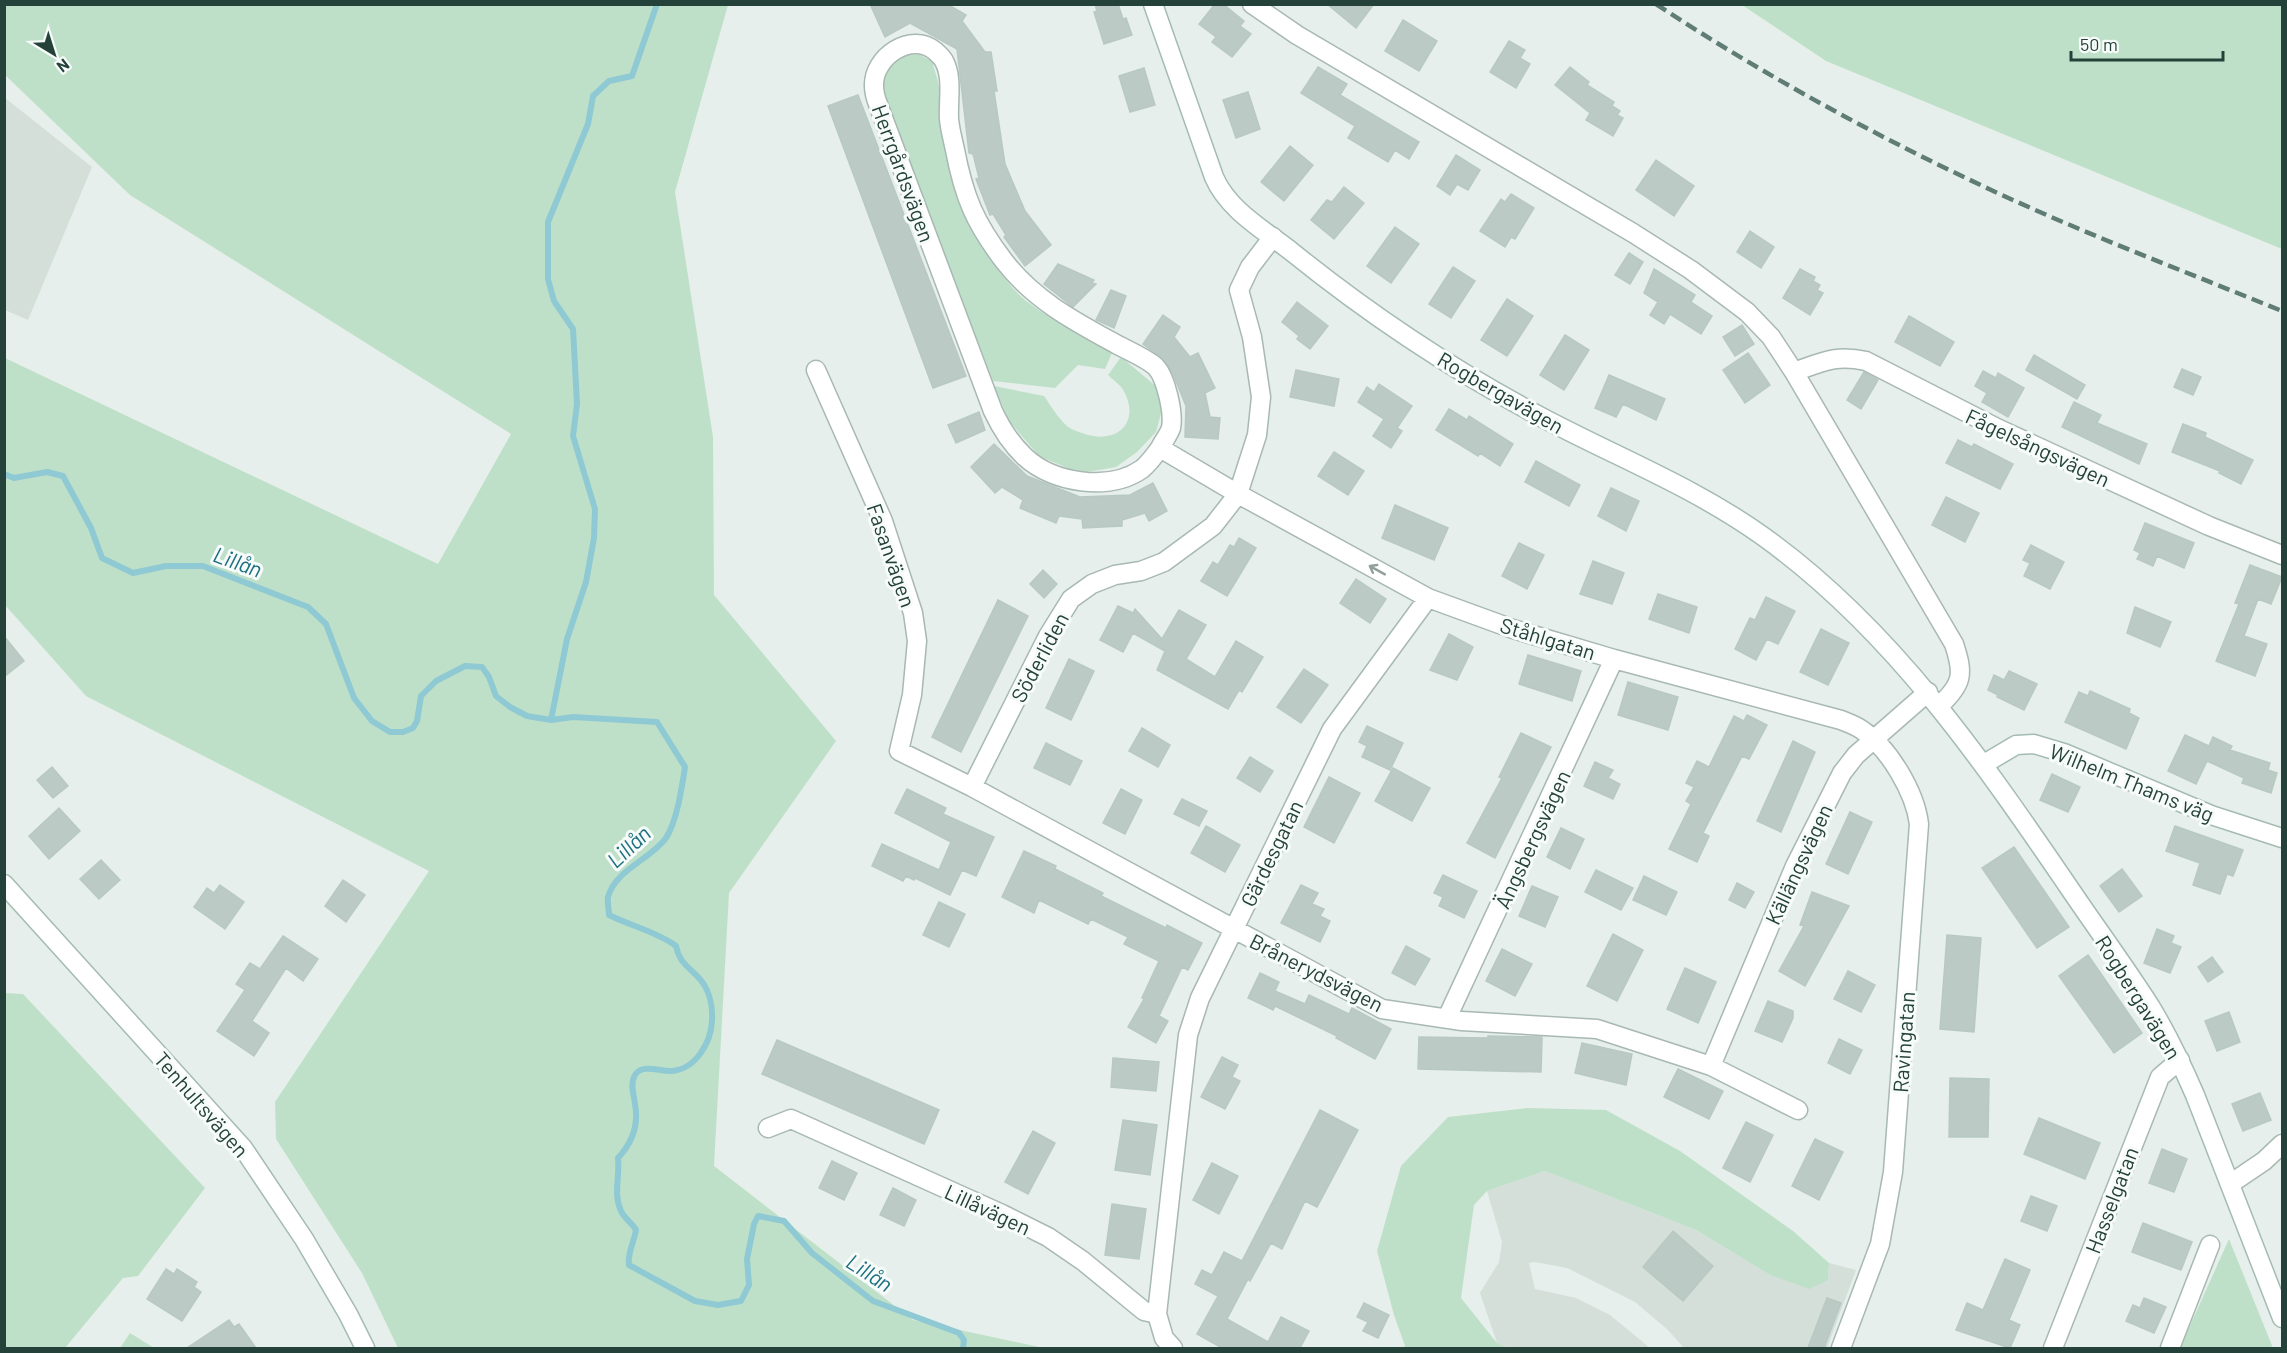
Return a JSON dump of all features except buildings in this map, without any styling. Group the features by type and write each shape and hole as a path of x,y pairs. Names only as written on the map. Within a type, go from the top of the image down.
{"street":[{"name":"Rogbergavägen","path":"1153,4 1220,192 1234,207 1382,320 1473,377 1544,419 1677,483 1733,515 1822,583 1856,614 1933,699 1984,764 2151,1008 2180,1060 2283,1318"},
{"path":"1252,4 1297,35 1633,232 1699,276 1747,312 1771,337 1794,372 1954,644 1960,663 1960,678 1954,693 1933,699"},
{"name":"Herrgårdsvägen","path":"913,43 931,48 944,59 948,74 949,121 962,186 972,212 988,241 1014,274 1032,293 1054,309 1156,367 1166,387 1170,407 1171,428 1160,448 1143,468 1118,481 1086,482 1044,470 1025,458 1001,427 878,104 874,85 878,70 886,57 897,49 913,43"},
{"name":"Söderliden","path":"972,787 1048,636 1071,599 1092,584 1115,575 1141,571 1164,562 1213,526 1238,494 1257,435 1261,397 1252,337 1239,290 1250,267 1273,237"},
{"name":"Fågelsångsvägen","path":"1794,372 1822,362 1847,357 1866,361 1999,429 2209,526 2283,555"},
{"name":"Fasanvägen","path":"816,370 883,521 913,613 917,641 912,696 900,751"},
{"path":"1160,448 1238,494"},
{"name":"Ståhlgatan","path":"1238,494 1428,598 1513,629 1614,659 1841,720 1860,729 1874,740"},
{"name":"Gärdesgatan","path":"1157,1314 1188,1035 1200,998 1332,729 1428,598"},
{"name":"Ängsbergsvägen","path":"1448,1018 1614,659"},
{"name":"Källängsvägen","path":"1711,1066 1795,866 1842,773 1856,755 1874,740 1933,699"},
{"name":"Ravingatan","path":"1841,1348 1880,1244 1893,1172 1919,824 1917,808 1908,788 1874,740"},
{"name":"Wilhelm Thams väg","path":"1984,764 2016,745 2034,744 2064,753 2211,815 2283,838"},
{"name":"Brånerydsvägen","path":"900,751 972,787 1382,1010 1448,1018 1597,1029 1711,1066 1798,1110"},
{"name":"Tenhultsvägen","path":"4,884 243,1148 304,1239 365,1348"},
{"name":"Hasselgatan","path":"2053,1348 2151,1096 2160,1077 2180,1060"},
{"name":"Lillåvägen","path":"768,1128 791,1119 1002,1214 1048,1237 1083,1261 1144,1311 1157,1314"},
{"path":"2230,1184 2264,1161 2283,1144"},
{"path":"2170,1348 2210,1245"},
{"path":"1157,1314 1164,1338 1173,1348"}],"shaded area":[{"path":"4,97 92,167 28,320 5,310"},
{"path":"1545,1171 1696,1230 1770,1275 1828,1280 1829,1263 1856,1270 1827,1348 1684,1348 1668,1330 1635,1302 1567,1268 1535,1262 1529,1263 1535,1289 1576,1298 1610,1315 1650,1348 1507,1348 1497,1343 1480,1293 1499,1262 1502,1242 1487,1191"}],"green space":[{"path":"5,4 728,5 675,192 713,437 714,595 836,741 729,893 714,1166 913,1320 1044,1348 398,1348 362,1273 276,1139 275,1102 429,871 86,696 5,605 5,358 438,564 511,434 130,195 5,75"},
{"path":"1742,5 2282,5 2282,249 1826,61"},
{"path":"906,54 920,55 932,61 944,111 959,197 969,224 987,255 1008,283 1029,303 1112,353 1105,369 1078,365 1055,388 993,381 880,87 892,63"},
{"path":"1121,357 1157,387 1162,399 1162,410 1156,432 1137,452 1116,467 1087,472 1070,469 1039,456 1009,421 994,386 1044,396 1069,427 1085,434 1108,436 1117,433 1128,420 1128,400 1122,388 1108,375"},
{"path":"5,993 23,994 205,1188 138,1276 123,1278 65,1348 5,1348"},
{"path":"1528,1108 1606,1110 1680,1151 1793,1231 1829,1263 1828,1280 1809,1289 1770,1275 1696,1230 1545,1171 1487,1191 1474,1205 1461,1298 1497,1343 1507,1348 1403,1348 1405,1346 1377,1251 1401,1166 1448,1117"},
{"path":"2229,1239 2273,1348 2180,1348"},
{"path":"130,1333 154,1348 120,1348"}],"waterway":[{"path":"551,720 567,639 586,582 594,538 595,509 573,436 577,404 573,329 554,301 548,279 548,222 588,124 593,96 609,81 632,76 657,4"},
{"name":"Lillån","path":"4,474 14,478 47,472 63,476 91,528 102,558 133,573 166,566 203,566 308,607 326,624 354,698 372,721 390,732 403,732 413,728 417,721 421,696 436,681 465,666 482,667 489,677 496,696 527,716 551,720 573,717 657,722 685,767 678,804 666,838 651,853 625,872 612,888 608,899 609,915 661,937 676,946 681,959 707,991 711,1003 712,1021 709,1037 695,1060 681,1069 672,1071 646,1069 637,1072 634,1077 632,1087 636,1112 635,1126 631,1140 618,1158 617,1192 621,1211 636,1230 629,1265 695,1301 718,1305 741,1301 749,1285 747,1259 754,1224 758,1216 784,1221 812,1253 873,1301 959,1333 964,1340 963,1348"}],"railway":[{"path":"1656,4 1778,79 1946,168 2062,221 2282,311"}]}
